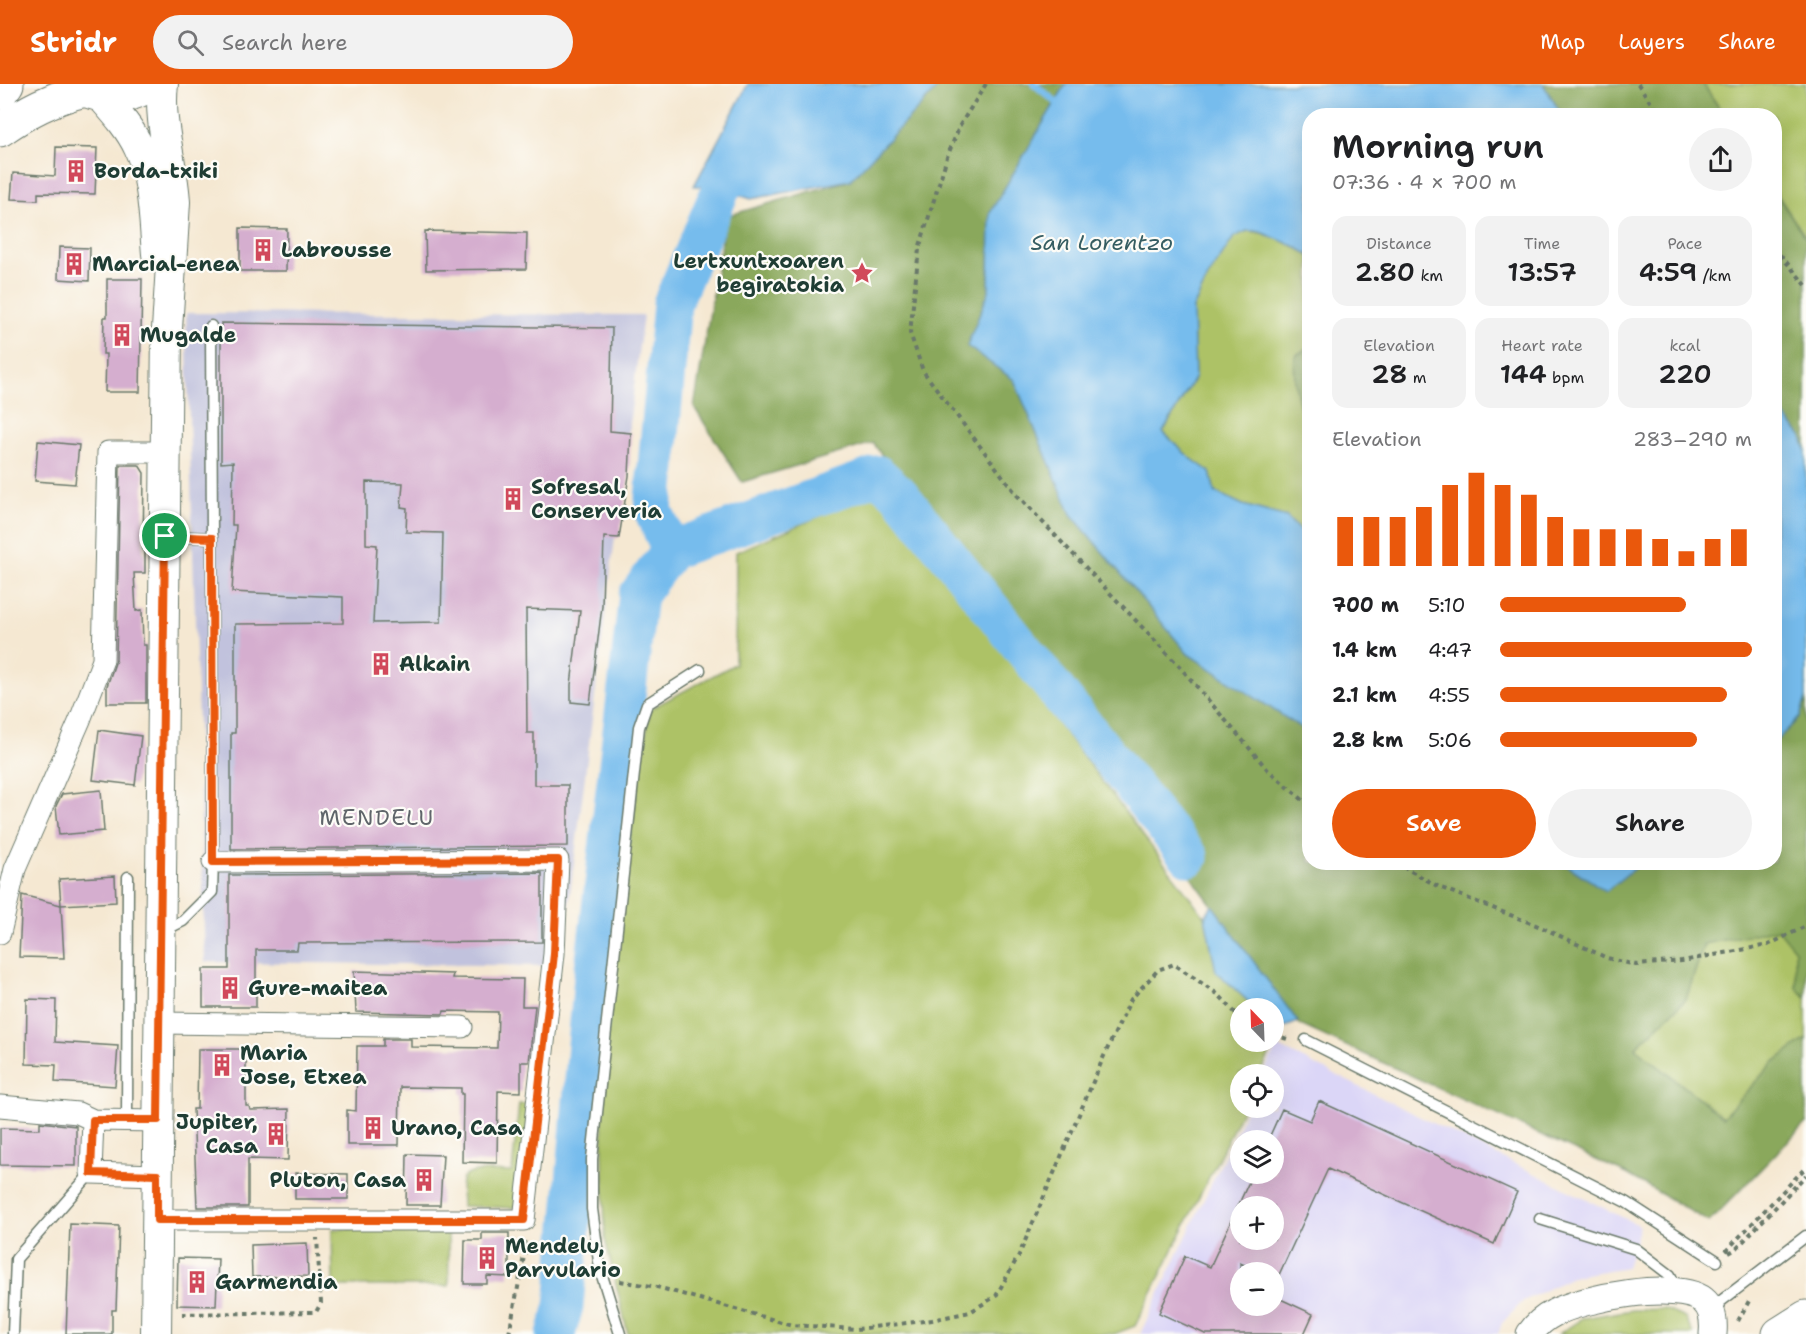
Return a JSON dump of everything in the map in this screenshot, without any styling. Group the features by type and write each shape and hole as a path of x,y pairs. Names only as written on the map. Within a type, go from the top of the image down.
{"main road":[{"path":"0,93 7,84"},
{"path":"0,130 47,101 87,90 127,95 151,84"},
{"path":"163,84 163,118 174,181 175,202 167,329 157,1175 157,1220 167,1329"},
{"path":"87,90 128,129 146,166 167,329"},
{"path":"1779,1334 1806,1317"}],"street":[{"path":"0,933 15,869 80,720 103,660 108,452 166,452"},
{"path":"157,1220 524,1220 554,954 558,860 213,862"},
{"path":"159,1023 462,1027"},
{"path":"0,1106 78,1113 93,1120 158,1120"},
{"path":"93,1120 91,1173 157,1175"},
{"path":"1530,1334 1535,1326 1554,1313 1575,1305 1630,1294 1678,1291 1692,1293 1706,1302 1714,1327"}],"lane":[{"path":"160,932 183,921 212,892 211,326"},
{"path":"165,536 212,538"},
{"path":"620,1334 603,1278 592,1209 592,1159 639,727 647,704 700,670"},
{"path":"127,1120 128,877"},
{"path":"1306,1040 1626,1202 1717,1261"},
{"path":"13,1334 16,1258 91,1173"},
{"path":"1539,1219 1636,1249 1670,1275 1678,1291"},
{"path":"1714,1327 1721,1301 1806,1236"}],"path":[{"path":"986,84 960,125 947,157 919,249 910,333 923,371 1017,495 1180,667 1268,770 1302,799"},
{"path":"1638,84 1654,108"},
{"path":"1782,257 1806,285"},
{"path":"1409,870 1439,887 1541,927 1607,958 1635,965 1682,961 1768,945 1806,926"},
{"path":"603,1278 657,1287 792,1325 857,1329 932,1320 970,1312 996,1296 1019,1255 1104,1056 1131,999 1158,970 1174,964 1220,995 1230,1006"},
{"path":"1717,1261 1806,1167"},
{"path":"1717,1261 1736,1249 1806,1175"},
{"path":"167,1329 179,1314 316,1312 321,1303 316,1220"},
{"path":"509,1334 525,1251 524,1220"}],"shaded area":[{"path":"186,313 643,315 561,966 205,962"},
{"path":"1284,1049 1640,1226 1627,1267 1574,1276 1523,1301 1502,1323 1498,1334 1140,1334 1230,1145 1230,1184 1284,1184 1284,1130 1237,1130 1243,1118 1284,1118 1284,1064 1268,1064 1274,1052 1284,1052"}],"green space":[{"path":"941,84 1066,84 990,213 989,291 967,346 1014,380 1071,514 1188,654 1302,728 1302,870 1574,870 1606,890 1632,870 1782,870 1782,735 1800,717 1806,698 1806,997 1796,987 1795,950 1778,929 1704,944 1686,999 1635,1048 1723,1117 1773,1063 1806,1039 1806,1123 1709,1222 1627,1174 1300,1025 1284,1003 1284,998 1280,998 873,443 742,482 694,407 726,216 850,180"},
{"path":"1543,84 1703,84 1719,108 1558,108"},
{"path":"1703,84 1806,84 1806,238 1782,202 1782,108 1719,108"},
{"path":"1782,203 1806,238 1806,450 1802,437 1782,413"},
{"path":"1247,231 1263,234 1302,251 1302,352 1295,356 1302,400 1302,533 1287,517 1243,505 1215,492 1210,472 1189,457 1163,432 1195,377 1193,309 1208,277 1234,236"},
{"path":"1302,352 1302,412 1295,382 1295,356"},
{"path":"881,490 1205,917 1216,971 1244,998 1230,998 1230,1052 1271,1052 1265,1064 1230,1064 1230,1118 1239,1118 1233,1130 1230,1130 1230,1135 1135,1326 1114,1334 628,1334 605,1239 600,1025 650,709 735,664 736,552"},
{"path":"1778,928 1795,950 1796,987 1806,997 1806,1039 1773,1063 1723,1117 1635,1048 1686,999 1704,944"},
{"path":"519,1104 531,1104 518,1205 513,1208 462,1206 461,1187 465,1177 476,1172 512,1172"},
{"path":"448,1228 449,1286 333,1286 332,1229"},
{"path":"1664,1309 1685,1318 1693,1334 1559,1334 1583,1318 1633,1310"}],"water":[{"path":"748,84 941,84 850,180 751,199 721,189 694,186"},
{"name":"San Lorentzo","path":"1066,84 1543,84 1558,108 1302,108 1302,251 1258,231 1247,231 1234,237 1208,277 1193,308 1195,377 1163,432 1189,457 1210,472 1215,492 1243,505 1287,517 1302,533 1302,728 1188,654 1071,514 1014,380 967,346 989,291 990,213"},
{"path":"1782,413 1802,437 1806,450 1806,698 1800,717 1782,735"},
{"path":"1574,870 1632,870 1606,891"},
{"path":"1212,905 1280,998 1244,998 1216,971 1205,917"},
{"path":"1284,1003 1298,1022 1284,1028"}],"building":[{"name":"Borda-txiki","path":"56,147 97,148 95,194 38,193 38,200 11,199 13,173 55,176"},
{"name":"Labrousse","path":"240,228 287,229 286,271 240,271"},
{"path":"425,231 527,233 526,269 426,270"},
{"name":"Marcial-enea","path":"59,247 90,248 89,281 58,279"},
{"name":"Mugalde","path":"107,279 142,279 140,392 105,392 106,354 103,354 104,317 107,317"},
{"path":"221,323 612,328 610,431 631,433 629,476 619,538 604,537 602,606 590,704 571,702 580,611 526,609 527,733 534,733 534,785 568,785 568,846 231,849 231,733 235,733 235,624 343,623 343,597 232,592 236,525 232,525 233,462 221,463","holes":["366,482 403,483 401,507 407,508 406,532 443,533 441,622 373,623 377,545 366,544"]},
{"path":"38,441 79,445 75,484 35,481"},
{"path":"120,465 139,465 144,473 145,573 134,573 136,611 142,610 143,645 146,645 146,703 107,703 107,686 116,660"},
{"path":"99,730 141,736 135,785 93,780"},
{"path":"101,790 104,831 59,835 56,806 62,794"},
{"path":"542,873 542,942 298,943 297,950 256,950 256,1007 203,1007 203,969 229,969 229,875"},
{"path":"115,876 116,902 61,905 59,879"},
{"path":"22,895 61,905 64,958 19,957"},
{"path":"354,971 453,974 452,978 523,979 522,1006 535,1006 529,1062 521,1062 521,1092 498,1091 497,1163 462,1162 463,1094 461,1094 461,1088 400,1087 399,1145 347,1145 347,1110 356,1111 357,1046 383,1046 383,1039 411,1039 411,1047 497,1048 498,1012 444,1011 443,1014 356,1012"},
{"path":"27,999 56,1000 55,1042 118,1046 115,1086 55,1082 56,1065 26,1064"},
{"path":"198,1049 246,1049 246,1106 249,1106 250,1110 289,1109 288,1160 248,1159 248,1207 197,1207 193,1109 197,1109"},
{"path":"1319,1101 1517,1192 1494,1244 1328,1169 1284,1264 1284,1262 1230,1262 1230,1316 1284,1316 1284,1301 1313,1314 1304,1334 1205,1334 1159,1313 1185,1256 1210,1267 1230,1223 1230,1250 1284,1250 1284,1196 1242,1196 1248,1184 1284,1184 1284,1130 1273,1130 1278,1118 1284,1118 1284,1110 1310,1121"},
{"path":"40,1122 76,1126 76,1166 0,1165 0,1128 40,1129"},
{"name":"Pluton, Casa","path":"407,1154 443,1155 440,1205 406,1205"},
{"path":"295,1173 348,1174 348,1199 295,1199"},
{"path":"70,1224 119,1226 116,1310 112,1310 112,1334 66,1334"},
{"name":"Mendelu, Parvulario","path":"482,1233 509,1233 509,1277 487,1276 487,1284 464,1284 465,1240 482,1240"},
{"path":"307,1243 308,1276 252,1277 251,1245"},
{"name":"Garmendia","path":"178,1258 218,1259 216,1306 177,1305"}],"waterway":[{"path":"556,1334 564,1306 593,977 638,595 671,550 653,510 672,304 721,189 793,84"},
{"path":"1034,84 1056,102"},
{"path":"671,550 878,475 900,495 1189,857"}],"place":[{"name":"Borda-txiki","path":"76,171"},
{"name":"Labrousse","path":"263,250"},
{"name":"Marcial-enea","path":"74,264"},
{"name":"Lertxuntxoaren begiratokia","path":"862,273"},
{"name":"Mugalde","path":"122,335"},
{"name":"Sofresal, Conserveria","path":"513,499"},
{"name":"Alkain","path":"381,664"},
{"name":"Gure-maitea","path":"230,988"},
{"name":"Maria Jose, Etxea","path":"222,1065"},
{"name":"Urano, Casa","path":"373,1128"},
{"name":"Jupiter, Casa","path":"276,1134"},
{"name":"Pluton, Casa","path":"424,1180"},
{"name":"Mendelu, Parvulario","path":"487,1258"},
{"name":"Garmendia","path":"197,1282"}],"district":[{"name":"MENDELU","path":"377,817"}],"route":[{"path":"165,536 212,538 213,862 558,860 554,954 524,1220 157,1220 157,1175 91,1173 93,1120 158,1120 165,536"}]}
